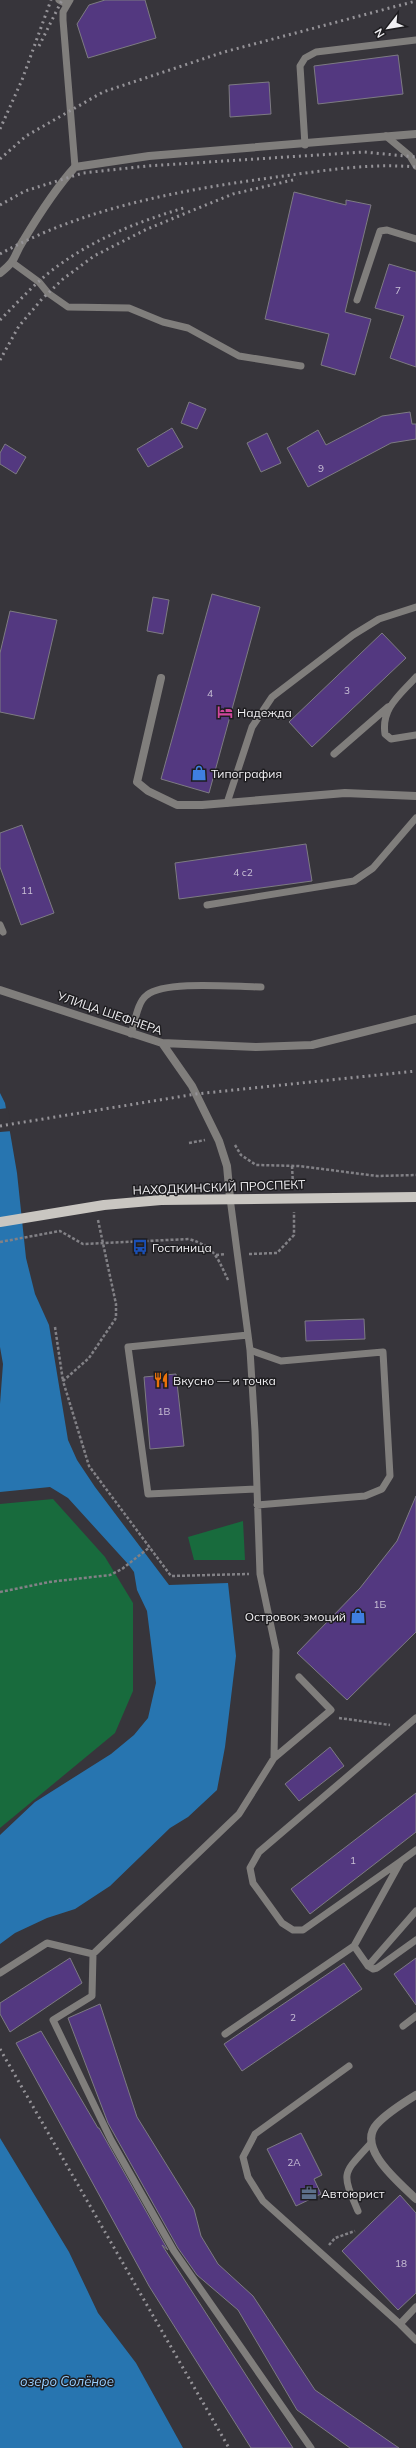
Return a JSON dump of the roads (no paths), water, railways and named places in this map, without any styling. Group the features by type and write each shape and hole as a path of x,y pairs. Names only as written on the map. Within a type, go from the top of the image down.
{"main road":[{"name":"НАХОДКИНСКИЙ ПРОСПЕКТ","path":"0,1222 95,1206 161,1200 416,1197"}],"street":[{"path":"0,273 13,263 22,242 64,179 75,167 149,156 304,145 416,134"},
{"path":"161,678 137,782 148,791 177,805 227,803 345,793 416,796"},
{"name":"УЛИЦА ШЕФНЕРА","path":"0,990 162,1043 192,1086 218,1138 227,1166 230,1198"},
{"path":"162,1043 256,1047 312,1046 416,1019"},
{"path":"416,2095 375,2126 371,2143 380,2164 416,2199"}],"lane":[{"path":"59,0 68,2 63,20 75,167"},
{"path":"304,145 300,66 305,58 316,52 416,40"},
{"path":"386,136 410,156 416,166"},
{"path":"357,300 380,231 387,230 416,239"},
{"path":"13,263 39,282 48,293 68,307 129,308 162,322 188,328 239,356 301,366"},
{"path":"227,803 252,727 272,697 352,635 379,618 416,607"},
{"path":"334,754 390,705 416,677"},
{"path":"390,705 383,722 385,734 391,739 416,735"},
{"path":"207,905 354,881 373,868 416,818"},
{"path":"131,1034 142,1001 147,994 164,986 261,987"},
{"path":"230,1198 250,1350 260,1574 276,1650 274,1758"},
{"path":"248,1335 128,1347 148,1494 257,1489"},
{"path":"250,1350 281,1361 382,1352 390,1476 382,1489 365,1496 257,1505"},
{"path":"299,1677 331,1710 274,1758 239,1814 93,1954 92,1996 53,2020 111,2140 174,2251 310,2448"},
{"path":"416,1718 259,1852 250,1868 253,1883 282,1923 293,1930 303,1930 416,1850"},
{"path":"225,2034 354,1946 401,1861"},
{"path":"368,1966 416,1911"},
{"path":"354,1946 368,1966 377,1968 416,1940"},
{"path":"0,1973 47,1943 93,1954"},
{"path":"403,2026 416,2016"},
{"path":"348,2066 255,2134 243,2157 248,2177 263,2201 416,2340"},
{"path":"358,2211 346,2182 348,2168 371,2143"},
{"path":"400,2324 416,2306"}],"water":[{"path":"0,1093 5,1103 17,1173 26,1258 35,1294 49,1325 68,1440 77,1460 95,1487 169,1585 228,1583 236,1656 225,1747 217,1790 188,1817 170,1828 110,1886 75,1909 47,1918 15,1933 0,1944 0,1835 35,1802 111,1754 134,1735 148,1718 156,1683 147,1611 137,1590 134,1572 128,1564 68,1498 50,1487 0,1492 0,1404 3,1364 0,1347"},
{"name":"озеро Солёное","path":"0,2138 69,2252 98,2313 136,2363 183,2448 0,2448"}],"railway":[{"path":"0,129 22,80 51,0"},
{"path":"39,46 62,0"},
{"path":"0,159 26,136 103,92 224,52 416,1"},
{"path":"0,205 25,191 83,173 147,166 364,152 416,157"},
{"path":"0,254 33,237 67,223 138,202 174,194 247,181 333,169 383,166 416,167"},
{"path":"0,360 19,326 42,299 63,279 94,256 147,229 233,194 297,179"},
{"path":"0,320 48,274 70,257 118,232 152,218 187,207"},
{"path":"0,1126 196,1094 416,1071"},
{"path":"0,2049 229,2448"}],"place":[{"name":"Надежда","path":"225,712"},
{"name":"Типография","path":"199,773"},
{"name":"Гостиница","path":"140,1247"},
{"name":"Вкусно — и точка","path":"161,1380"},
{"name":"Островок эмоций","path":"358,1616"},
{"name":"Автоюрист","path":"309,2193"}]}
